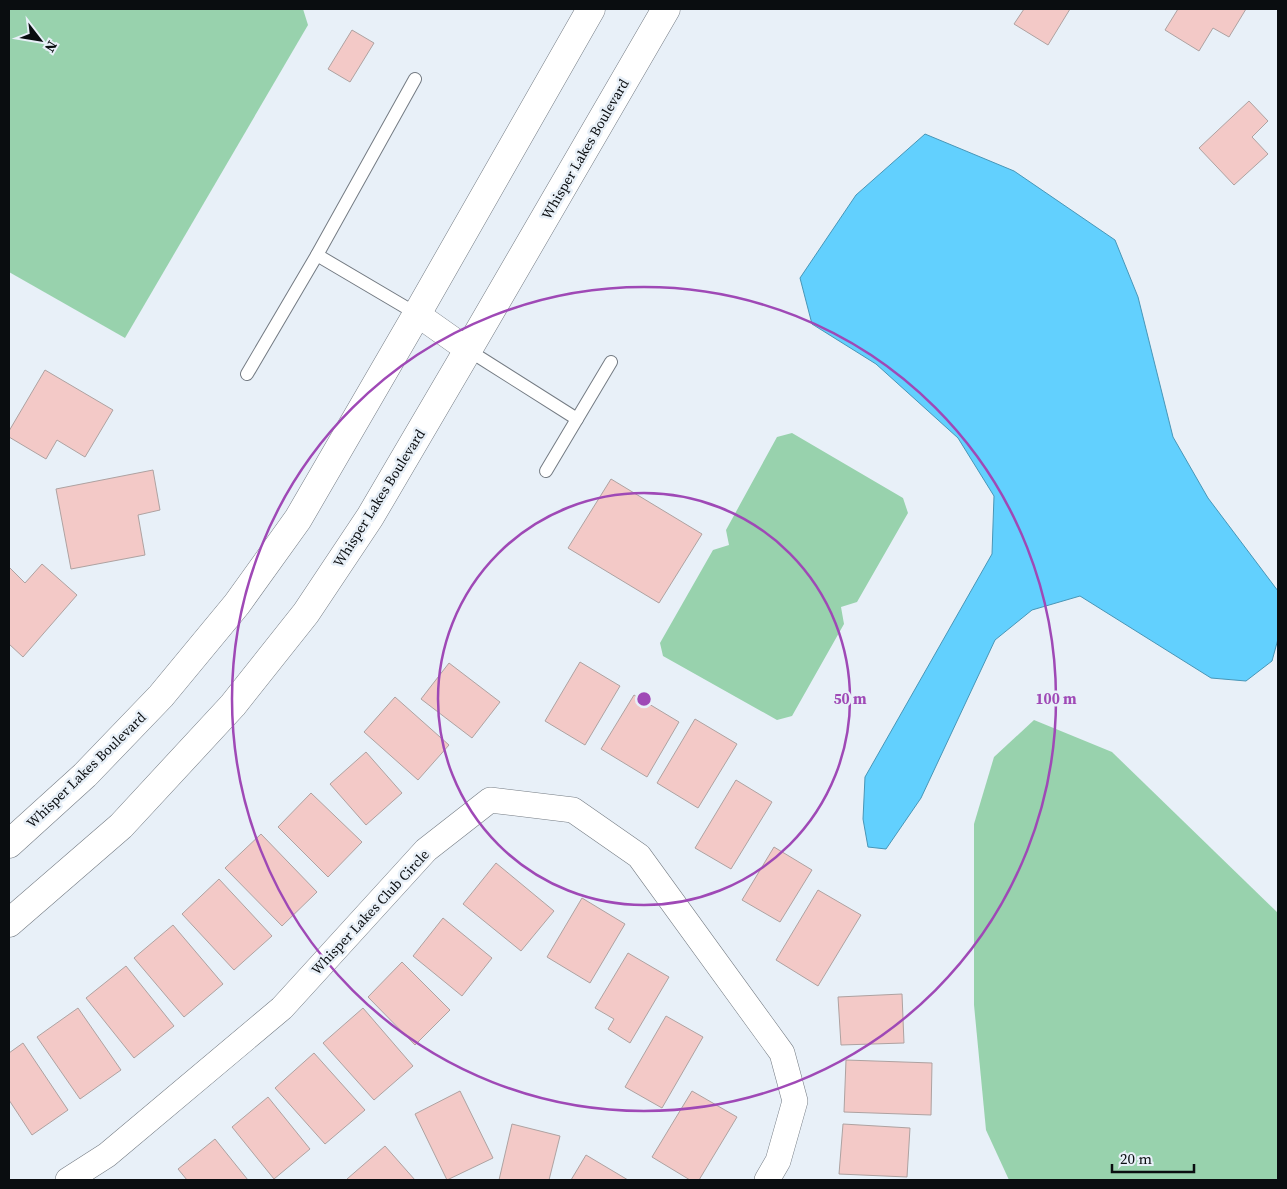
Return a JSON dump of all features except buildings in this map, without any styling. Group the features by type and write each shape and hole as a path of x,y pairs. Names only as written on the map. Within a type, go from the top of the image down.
{"street":[{"name":"Whisper Lakes Boulevard","path":"9,844 85,775 162,696 237,604 298,519 591,9"},
{"name":"Whisper Lakes Boulevard","path":"9,923 121,826 233,705 306,613 370,517 666,9"},
{"path":"417,314 468,350"},
{"name":"Whisper Lakes Club Circle","path":"68,1180 107,1155 282,1008 426,850 490,800 573,810 639,856 651,872 782,1053 794,1101 778,1161 767,1180"}],"lane":[{"path":"247,374 415,79"},
{"path":"317,254 417,314"},
{"path":"468,350 577,419"},
{"path":"546,471 611,362"}],"green space":[{"path":"9,9 303,9 308,25 125,338 9,272"},
{"path":"792,433 903,498 908,513 857,602 841,607 844,624 792,716 777,720 663,656 660,643 713,550 729,545 726,530 777,437"},
{"path":"1034,720 1112,752 1278,913 1278,1180 1009,1180 986,1130 974,1005 974,824 994,757"}],"water":[{"path":"925,134 1014,171 1115,240 1138,297 1173,437 1208,498 1278,591 1278,639 1272,661 1246,681 1211,678 1080,596 1032,610 995,640 921,798 886,849 868,847 863,819 865,777 992,554 994,496 958,438 876,364 812,324 800,278 856,195"}]}
